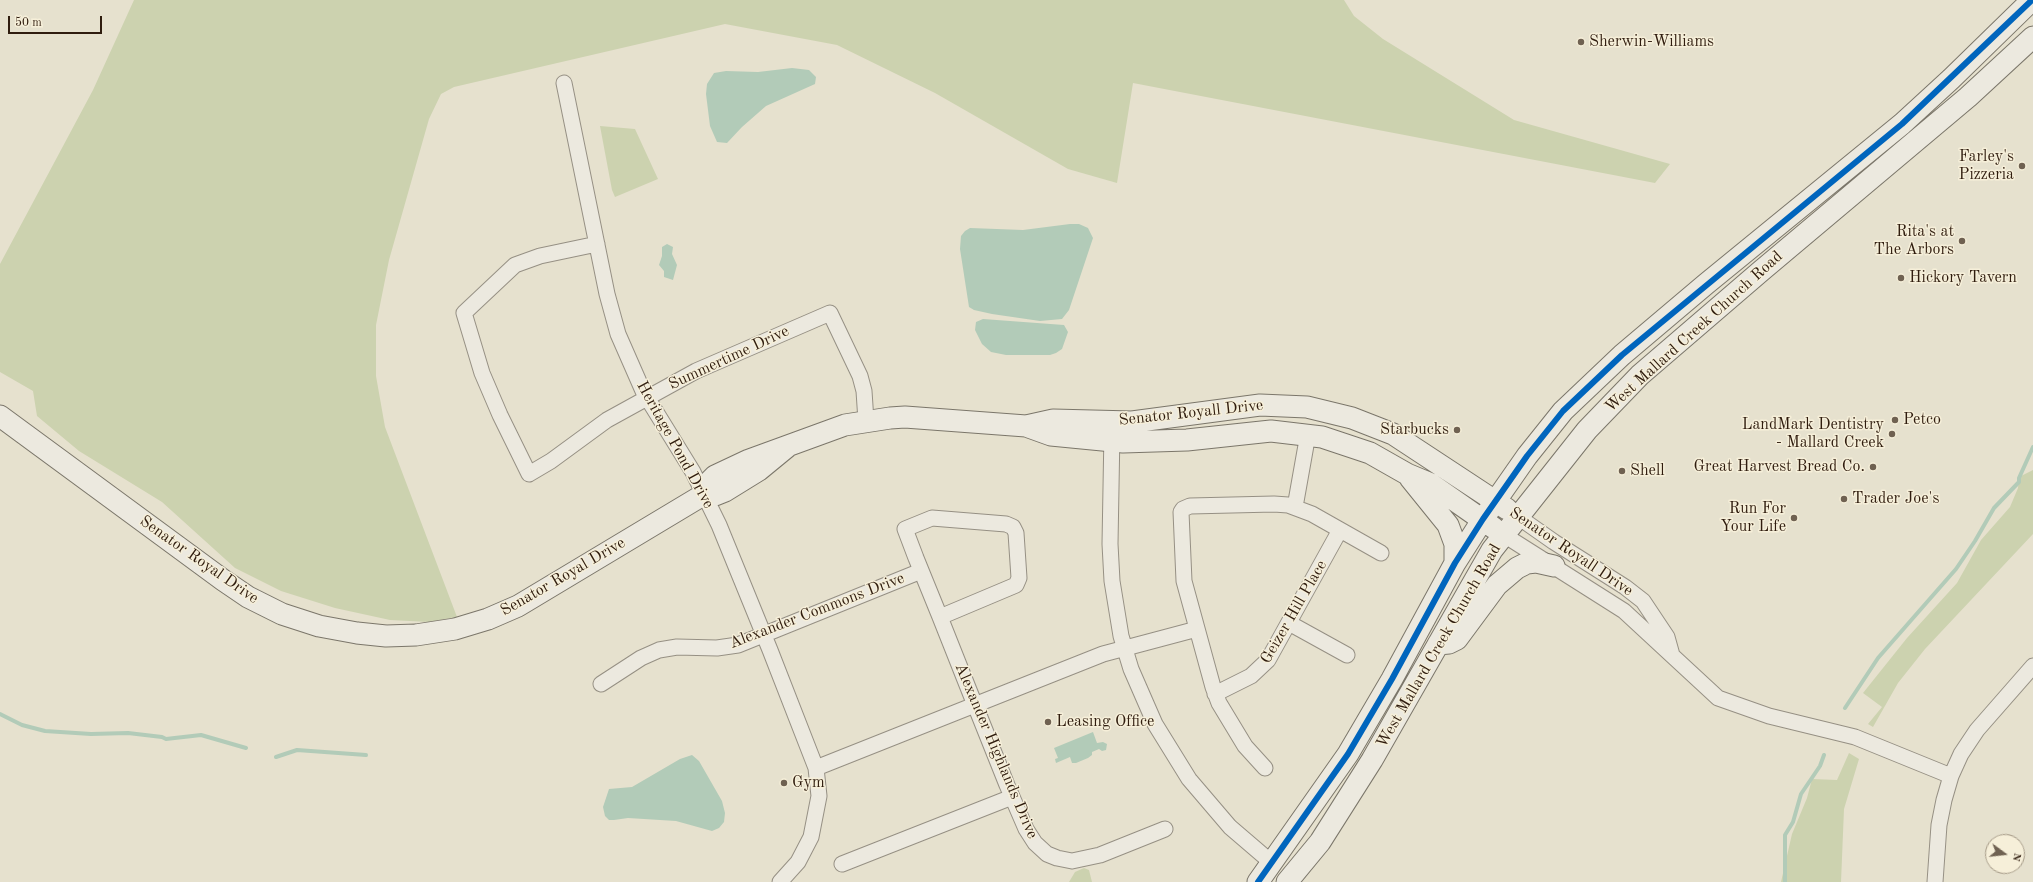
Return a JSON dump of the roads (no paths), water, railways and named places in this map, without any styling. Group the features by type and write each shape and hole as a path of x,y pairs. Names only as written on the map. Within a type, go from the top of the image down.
{"main road":[{"name":"West Mallard Creek Church Road","path":"1258,882 1348,754 1392,678 1455,563 1495,501 1546,432 1587,387 1706,284 1902,124 1952,79 2032,0"},
{"name":"West Mallard Creek Church Road","path":"1287,882 1320,842 1372,760 1486,558 1587,430 1640,375 1761,270 1968,97 2033,37"},
{"name":"Senator Royall Drive","path":"1112,432 1144,421 1260,405 1307,407 1352,418 1393,434 1518,516"},
{"name":"Senator Royal Drive","path":"0,416 248,597 282,614 333,629 371,635 402,636 442,632 471,625 504,613 548,590 703,495 715,495 725,491 759,470 787,447 826,430 866,421 905,417 1026,426"},
{"name":"Senator Royall Drive","path":"1026,426 1053,420 1112,432 1173,441 1271,431 1308,434 1336,441 1370,453 1407,474 1431,484 1504,535"},
{"path":"1407,474 1448,525 1455,544 1455,563"},
{"path":"1438,644 1449,643 1457,639 1497,585 1520,566 1536,562 1554,566"}],"street":[{"name":"Heritage Pond Drive","path":"564,83 607,294 618,334 635,376 693,472 719,526 764,634 816,768 819,796 813,831 798,862 780,882"},
{"name":"Summertime Drive","path":"597,244 530,259 515,265 464,313 474,349 500,415 529,474 551,461 596,427 696,371 830,313 860,376 864,391 866,421"},
{"path":"1112,432 1111,565 1114,601 1124,649 1147,708 1181,768 1221,818 1243,840 1272,863"},
{"path":"1295,507 1308,434"},
{"path":"1265,768 1246,746 1224,712 1216,694 1184,581 1180,517 1183,509 1190,506 1274,504 1295,507 1380,553"},
{"name":"Senator Royall Drive","path":"1518,516 1554,542 1625,587 1643,601 1667,637 1672,655"},
{"name":"Alexander Highlands Drive","path":"940,617 1016,585 1019,578 1015,530 1006,524 945,518 932,518 918,522 905,529 975,706 1026,829 1035,843 1047,854 1064,860 1078,861 1165,829"},
{"name":"Geizer Hill Place","path":"1216,694 1251,676 1264,666 1340,530"},
{"name":"Senator Royall Drive","path":"1504,535 1624,611 1718,698 1769,716 1855,737 1951,776"},
{"name":"Alexander Commons Drive","path":"601,684 641,658 659,650 677,647 727,647 764,634 921,571"},
{"path":"1289,623 1347,655"},
{"path":"816,768 975,706 1102,654 1197,629"},
{"path":"1935,882 1939,825 1951,776 1961,754 1977,730 2033,666"},
{"path":"842,864 1012,797"}],"waterway":[{"path":"1845,708 1878,658 1956,569 1975,541 1994,508 2019,482 2019,478 2033,447"},
{"path":"0,714 22,725 45,731 91,734 128,733 162,737 166,739 201,735 246,748"},
{"path":"276,757 297,750 366,755"},
{"path":"1785,882 1785,835 1793,822 1801,794 1820,766 1824,755"}],"place":[{"name":"Sherwin-Williams","path":"1581,42"},
{"name":"Farley's Pizzeria","path":"2022,166"},
{"name":"Rita's at The Arbors","path":"1962,241"},
{"name":"Hickory Tavern","path":"1901,278"},
{"name":"Petco","path":"1895,420"},
{"name":"Starbucks","path":"1457,430"},
{"name":"LandMark Dentistry - Mallard Creek","path":"1892,434"},
{"name":"Great Harvest Bread Co.","path":"1873,467"},
{"name":"Shell","path":"1622,471"},
{"name":"Trader Joe's","path":"1844,499"},
{"name":"Run For Your Life","path":"1794,518"},
{"name":"Leasing Office","path":"1048,722"},
{"name":"Gym","path":"784,783"}]}
